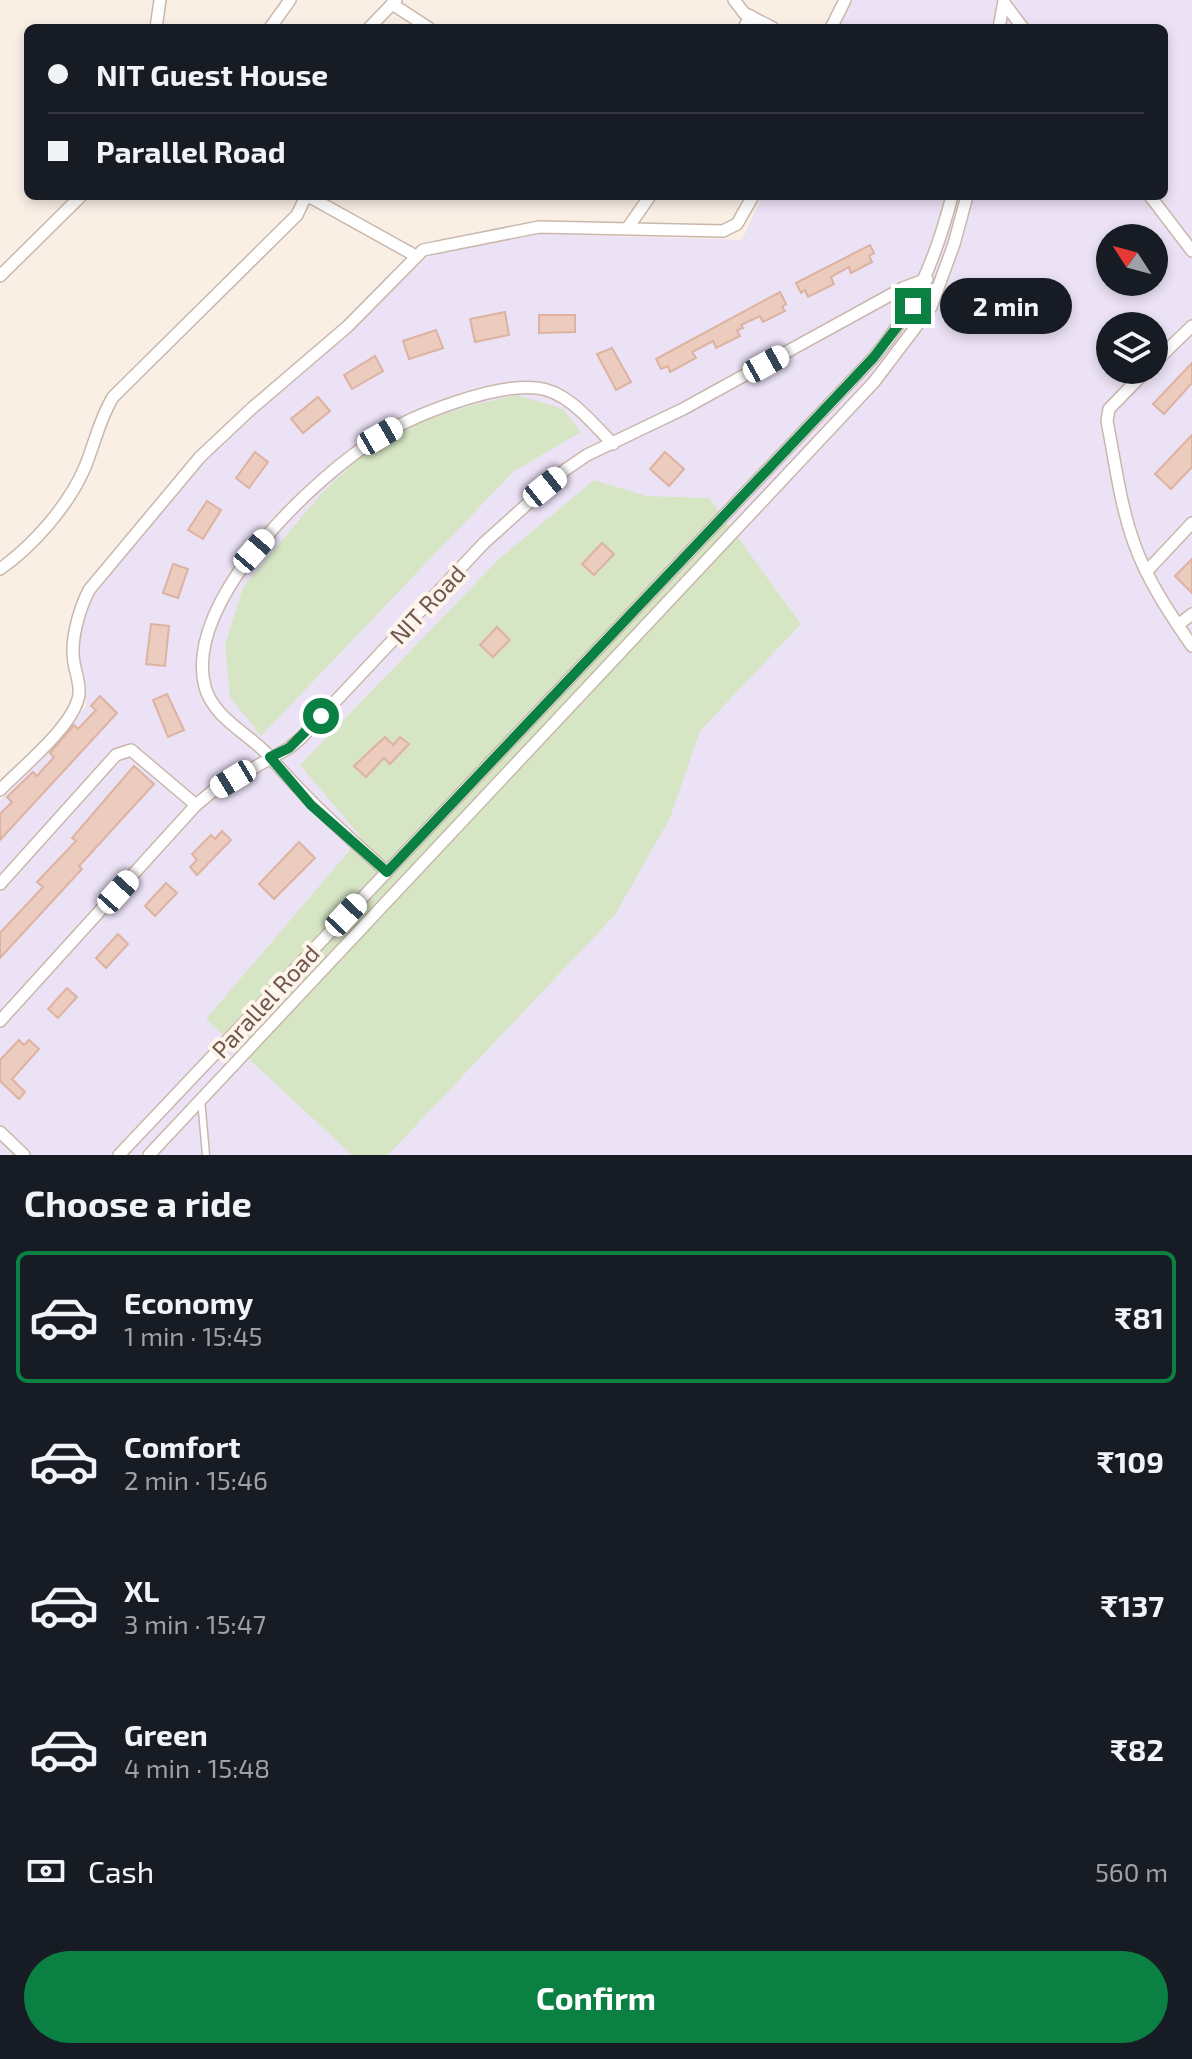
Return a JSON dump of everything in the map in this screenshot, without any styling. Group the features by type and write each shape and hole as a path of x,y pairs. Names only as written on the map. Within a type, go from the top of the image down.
{"street":[{"path":"157,24 160,0"},
{"path":"273,24 290,0"},
{"path":"734,0 744,13 765,24"},
{"path":"833,24 845,0"},
{"path":"373,24 394,2 424,24"},
{"path":"1000,24 1004,2"},
{"path":"1004,2 1020,24"},
{"path":"746,24 750,16"},
{"path":"0,276 77,200"},
{"path":"0,569 40,532 73,489 84,468 103,413 113,397 297,215 305,200"},
{"path":"314,200 416,256"},
{"path":"629,226 647,200"},
{"path":"0,790 63,725 74,709 79,696 73,660 77,623 89,590 200,457 348,326 416,256 432,246 539,227 732,229 745,214 751,200"},
{"path":"926,279 951,200"},
{"path":"943,274 966,200"},
{"path":"1153,200 1192,251"},
{"name":"NIT Road","path":"0,1021 196,805 301,738 525,503 565,470 903,288 943,274"},
{"name":"Parallel Road","path":"149,1155 874,382 931,307 943,274"},
{"name":"Parallel Road","path":"119,1155 874,357 897,330 926,279"},
{"path":"1168,349 1192,326"},
{"path":"1133,384 1109,409 1107,421 1125,513 1147,571 1192,646"},
{"path":"387,872 311,805 270,757 223,715 211,700 205,686 204,651 228,589 254,551 299,501 342,463 409,420 453,403 506,390 534,387 552,391 568,400 613,444"},
{"path":"1147,571 1192,523"},
{"path":"1178,625 1192,614"},
{"path":"0,884 116,755 131,750 196,805"},
{"path":"0,1132 24,1155"}],"lane":[{"path":"201,1099 206,1155"}],"shaded area":[{"path":"853,0 1192,0 1192,1155 0,1155 0,801 87,705 77,658 86,606 100,583 208,457 288,383 344,338 428,256 540,234 742,240 760,200 1168,200 1168,24 841,24"}],"green space":[{"path":"517,395 563,409 581,432 513,472 261,736 230,697 225,645 243,587 320,495 359,458 421,422 469,406"},
{"path":"594,480 646,496 709,498 801,624 700,731 670,818 615,915 388,1155 352,1155 206,1019 361,837 300,765 500,558"}],"building":[{"path":"870,245 874,253 869,256 872,262 851,273 849,267 831,277 834,284 808,297 805,290 801,293 796,283"},
{"path":"780,292 786,304 782,307 785,311 763,322 760,316 741,325 743,328 737,330 740,336 716,348 713,341 692,352 696,358 670,372 668,366 661,369 656,359"},
{"path":"505,312 509,335 475,342 470,319"},
{"path":"539,315 575,315 575,332 539,333"},
{"path":"436,330 443,348 409,359 403,341"},
{"path":"612,348 631,382 616,390 597,354"},
{"path":"375,356 383,371 352,389 344,375"},
{"path":"1192,363 1192,383 1164,414 1153,404"},
{"path":"318,397 330,411 303,433 291,419"},
{"path":"1192,435 1192,467 1171,489 1155,474"},
{"path":"255,452 268,462 249,488 236,478"},
{"path":"665,452 684,469 669,486 650,469"},
{"path":"207,501 221,510 203,539 188,530"},
{"path":"602,543 614,554 594,575 582,564"},
{"path":"1192,559 1192,593 1175,576"},
{"path":"173,564 188,569 178,598 163,593"},
{"path":"151,624 169,626 165,666 146,664"},
{"path":"497,627 510,640 493,657 480,645"},
{"path":"167,694 184,730 168,737 153,700"},
{"path":"100,696 117,713 0,840 0,814 12,802 7,797 33,772 37,776 54,757 50,753 74,725 78,729 96,710 91,706"},
{"path":"385,737 393,745 400,737 409,744 390,764 384,758 366,777 354,766"},
{"path":"134,766 154,784 79,866 82,869 0,958 0,933 43,887 37,882 76,841 72,838"},
{"path":"222,831 231,840 197,875 190,867 197,860 192,854 211,835 215,839"},
{"path":"299,842 315,858 274,899 259,884"},
{"path":"166,883 177,893 155,916 145,906"},
{"path":"118,934 128,944 106,968 96,958"},
{"path":"67,988 77,997 58,1018 48,1009"},
{"path":"19,1040 24,1045 29,1040 39,1049 12,1079 25,1092 19,1099 0,1081 0,1060"}],"route":[{"path":"321,716 289,748 270,757 311,805 387,872 874,357 913,306"}]}
